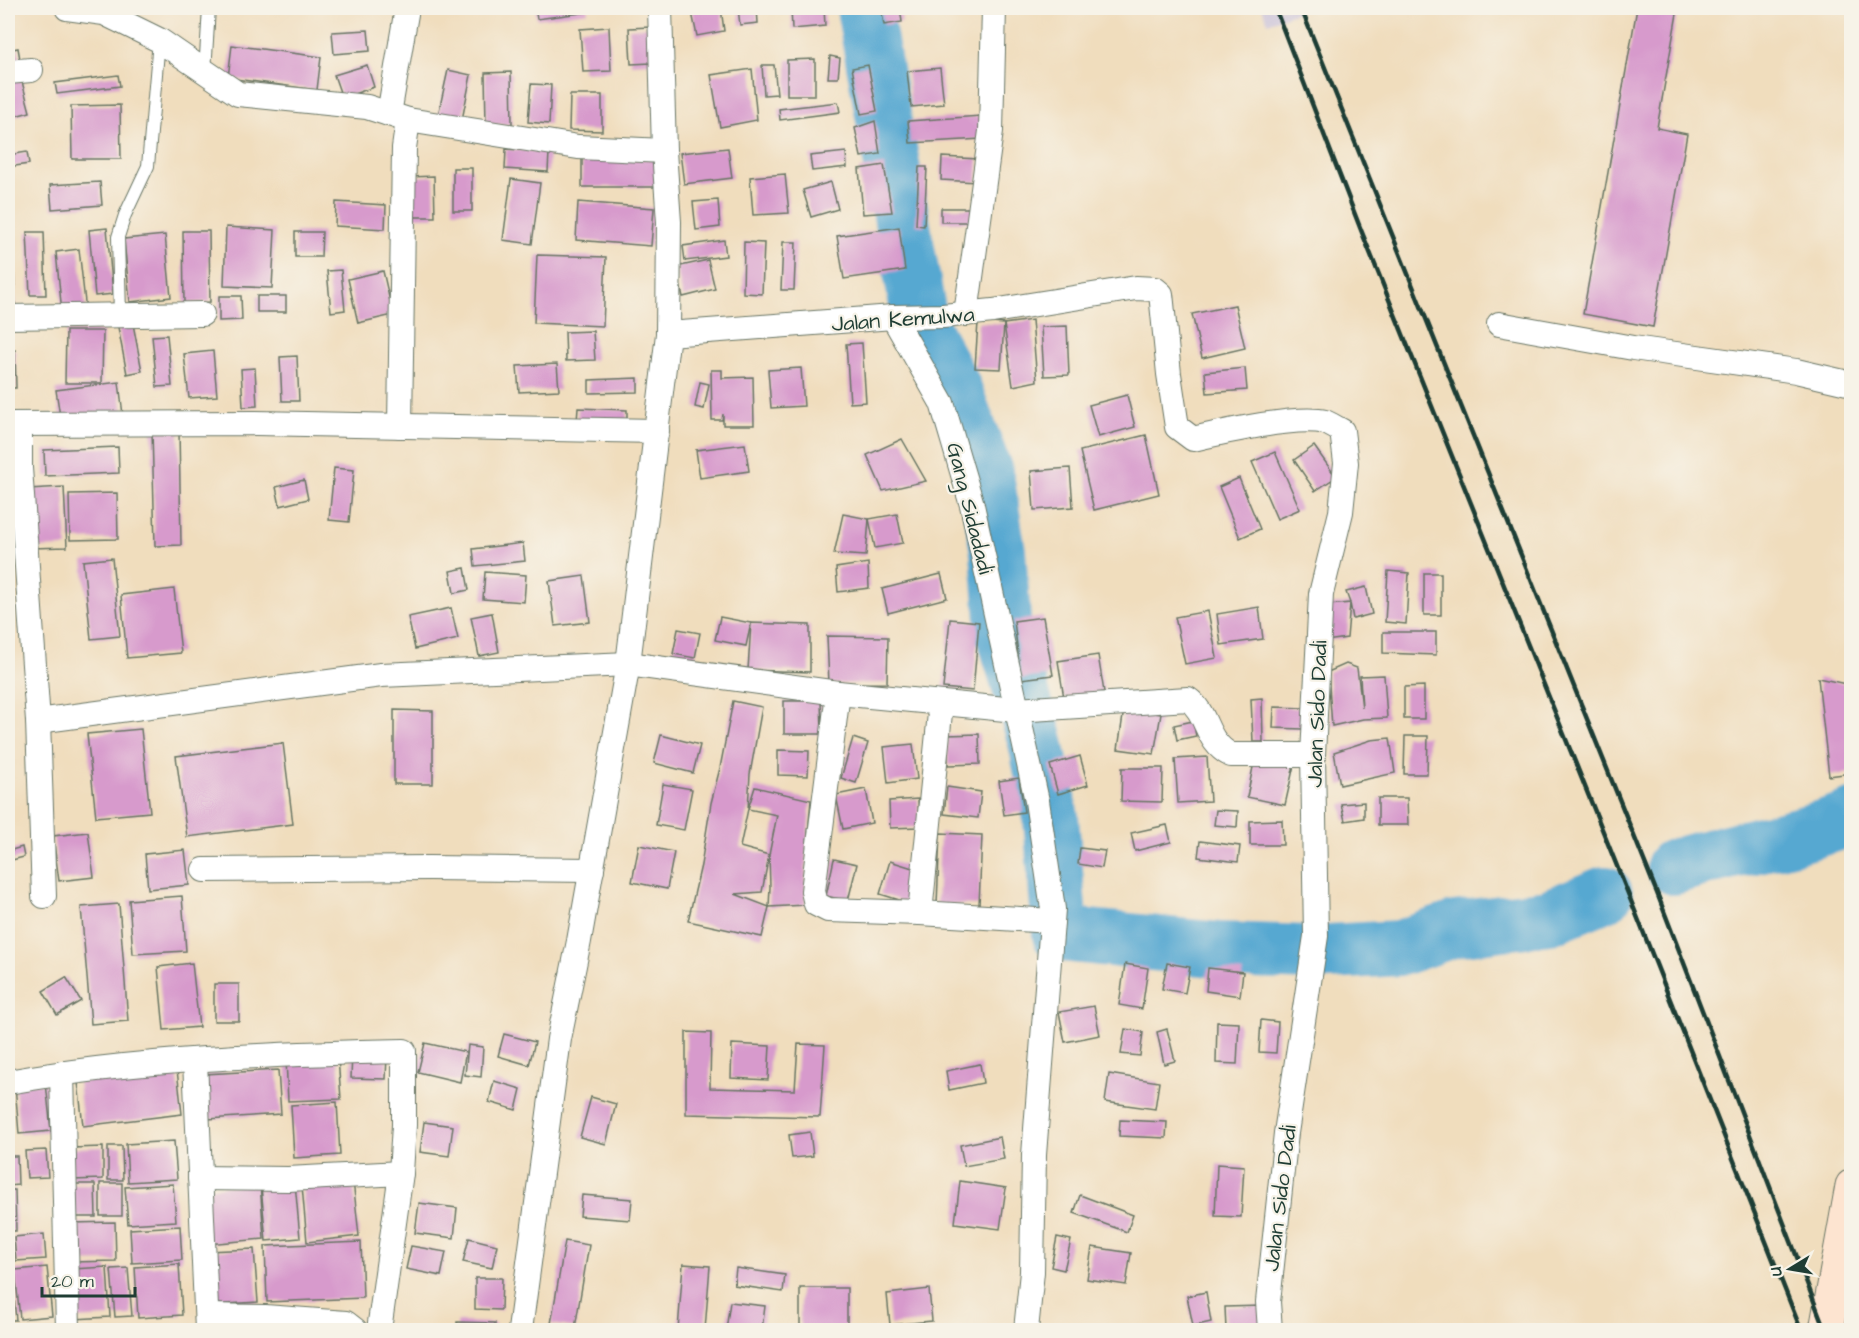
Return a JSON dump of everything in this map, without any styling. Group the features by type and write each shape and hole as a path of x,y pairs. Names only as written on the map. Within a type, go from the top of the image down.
{"main road":[{"path":"1826,1330 1851,1186"}],"street":[{"path":"67,8 104,13 159,40 238,94 367,107 398,117 578,147 664,151"},
{"path":"400,426 404,148 398,117 407,8"},
{"path":"520,1330 559,1039 592,870 628,664 668,334 669,222 664,151 660,8"},
{"path":"955,315 992,131 994,8"},
{"name":"Jalan Kemulwa","path":"668,334 893,317 955,315 1136,288"},
{"name":"Jalan Sido Dadi","path":"1136,288 1155,289 1161,294 1177,428 1193,439 1299,420 1325,422 1342,431 1346,463 1341,512 1321,594 1313,755 1316,936 1286,1133 1268,1302 1270,1330"},
{"path":"8,317 202,314"},
{"name":"Gang Sidadadi","path":"893,317 942,403 957,447 1024,709 1053,909 1034,1155 1032,1272 1026,1330"},
{"path":"1499,324 1633,348 1796,371 1851,384"},
{"path":"44,896 38,721 20,468 14,424 256,423 657,431"},
{"path":"38,721 381,675 628,664 838,693 1024,709 1188,699 1196,705 1213,741 1231,755 1313,755"},
{"path":"838,693 813,891 816,904 828,910 1052,921"},
{"path":"920,913 941,703"},
{"path":"204,870 429,868 592,870"},
{"path":"8,1083 62,1073 129,1065 404,1051 404,1125 401,1173 379,1330"},
{"path":"195,1061 207,1323 265,1317 346,1323 355,1330"},
{"path":"62,1073 68,1330"},
{"path":"200,1178 288,1179 401,1173"}],"lane":[{"path":"205,72 209,8"},
{"path":"120,315 118,237 125,215 148,166 159,40"}],"shaded area":[{"path":"1262,8 1308,8 1268,23"}],"building":[{"path":"535,8 587,8 588,12 537,19"},
{"path":"691,8 721,8 724,31 697,36"},
{"path":"738,8 757,8 758,23 740,25"},
{"path":"791,8 824,8 825,26 792,29"},
{"path":"881,8 900,8 902,22 884,25"},
{"path":"1637,8 1678,8 1657,128 1687,134 1653,327 1583,314"},
{"path":"609,27 611,71 583,72 580,29"},
{"path":"651,27 652,63 631,64 629,28"},
{"path":"368,30 370,51 334,54 332,32"},
{"path":"232,45 321,57 317,90 228,78"},
{"path":"18,48 20,59 8,61 8,50"},
{"path":"830,56 840,58 838,78 828,78"},
{"path":"815,59 815,95 787,95 787,60"},
{"path":"367,65 374,87 342,98 334,75"},
{"path":"762,65 774,65 777,94 764,95"},
{"path":"868,65 877,111 861,114 852,68"},
{"path":"940,68 944,104 911,107 907,71"},
{"path":"752,69 757,120 720,127 711,75"},
{"path":"448,70 471,75 461,125 437,120"},
{"path":"511,72 512,124 486,125 485,73"},
{"path":"20,74 30,112 8,118 8,77"},
{"path":"118,75 120,86 57,94 55,83"},
{"path":"531,84 551,85 549,124 528,122"},
{"path":"570,95 602,95 602,131 569,130"},
{"path":"838,102 840,112 780,120 779,109"},
{"path":"120,105 121,159 72,159 71,106"},
{"path":"981,116 982,139 910,143 908,121"},
{"path":"875,121 880,154 861,157 855,128"},
{"path":"728,148 732,178 684,184 680,153"},
{"path":"506,149 549,152 548,172 505,169"},
{"path":"27,152 29,164 8,167 8,155"},
{"path":"846,152 847,167 812,171 810,156"},
{"path":"942,157 978,159 977,182 941,180"},
{"path":"582,158 663,159 663,187 582,187"},
{"path":"884,165 892,212 863,214 859,169"},
{"path":"919,167 927,167 924,226 916,225"},
{"path":"453,168 472,168 472,211 453,211"},
{"path":"785,174 789,213 753,215 750,177"},
{"path":"434,176 435,217 411,217 410,177"},
{"path":"511,179 540,183 532,244 503,240"},
{"path":"100,182 102,205 52,209 50,185"},
{"path":"831,182 838,209 811,217 803,190"},
{"path":"718,200 720,227 696,230 693,202"},
{"path":"336,202 386,205 385,229 335,226"},
{"path":"578,202 654,208 651,246 576,240"},
{"path":"941,208 973,208 972,222 941,222"},
{"path":"226,227 275,230 272,288 224,286"},
{"path":"899,227 905,270 844,279 837,236"},
{"path":"107,228 113,294 95,296 89,230"},
{"path":"183,231 209,231 210,302 184,303"},
{"path":"27,232 44,232 46,295 30,295"},
{"path":"295,232 322,232 321,257 295,257"},
{"path":"165,235 171,297 130,302 124,239"},
{"path":"724,240 726,256 685,261 683,246"},
{"path":"744,242 764,243 762,294 743,293"},
{"path":"783,242 796,242 794,290 781,290"},
{"path":"79,249 86,311 62,313 56,252"},
{"path":"537,255 606,257 603,326 534,323"},
{"path":"708,260 715,289 683,297 676,267"},
{"path":"8,261 14,261 15,305 8,305"},
{"path":"341,270 345,310 331,312 327,271"},
{"path":"383,271 393,315 358,323 348,279"},
{"path":"219,296 241,296 242,320 219,321"},
{"path":"257,296 286,296 286,312 257,312"},
{"path":"1235,305 1245,348 1202,358 1192,314"},
{"path":"1032,320 1037,381 1013,386 1004,324"},
{"path":"978,322 1004,324 1001,369 975,368"},
{"path":"133,324 142,371 127,374 118,327"},
{"path":"1067,326 1069,375 1044,376 1041,327"},
{"path":"66,331 103,331 102,383 65,383"},
{"path":"593,331 595,360 566,361 565,332"},
{"path":"167,335 172,386 157,387 152,336"},
{"path":"862,343 866,402 850,403 846,344"},
{"path":"8,350 15,350 16,388 8,388"},
{"path":"213,351 217,396 189,398 184,354"},
{"path":"297,356 299,401 282,401 280,357"},
{"path":"557,364 559,390 519,392 517,366"},
{"path":"255,368 257,406 243,407 241,369"},
{"path":"801,368 804,406 771,408 768,370"},
{"path":"1245,368 1247,390 1207,393 1205,372"},
{"path":"711,370 722,370 722,378 753,377 754,425 723,425 723,414 722,420 712,420"},
{"path":"638,378 638,392 589,393 589,380"},
{"path":"119,382 123,415 61,423 56,390"},
{"path":"700,382 709,384 704,409 695,407"},
{"path":"1127,395 1135,427 1098,437 1089,405"},
{"path":"578,408 627,410 627,423 577,421"},
{"path":"179,430 181,545 155,546 152,431"},
{"path":"1146,435 1159,494 1094,510 1080,451"},
{"path":"902,439 926,481 883,491 867,455"},
{"path":"745,444 749,471 700,478 696,450"},
{"path":"1314,446 1336,477 1315,491 1294,460"},
{"path":"118,447 119,473 45,476 44,450"},
{"path":"1275,452 1300,509 1277,519 1252,462"},
{"path":"334,468 354,470 349,522 329,520"},
{"path":"1070,468 1073,507 1034,510 1031,471"},
{"path":"1239,478 1260,529 1240,538 1219,487"},
{"path":"304,480 308,499 280,506 276,487"},
{"path":"64,487 67,547 31,548 28,489"},
{"path":"117,493 118,539 70,540 69,494"},
{"path":"843,514 869,519 866,556 834,554"},
{"path":"897,514 903,543 875,548 869,519"},
{"path":"523,543 525,561 475,566 473,549"},
{"path":"112,558 120,636 91,639 83,561"},
{"path":"868,563 869,588 838,592 836,568"},
{"path":"465,568 469,590 454,593 450,571"},
{"path":"1388,571 1409,573 1406,624 1385,622"},
{"path":"485,572 526,575 524,602 483,599"},
{"path":"1424,573 1441,573 1441,615 1424,615"},
{"path":"941,574 947,598 888,613 882,589"},
{"path":"584,576 590,622 555,626 549,581"},
{"path":"1366,587 1372,614 1353,619 1346,592"},
{"path":"174,589 181,653 127,658 121,595"},
{"path":"1350,603 1347,638 1326,641 1328,605"},
{"path":"1259,607 1263,639 1221,645 1217,614"},
{"path":"451,608 458,639 415,649 408,617"},
{"path":"1208,611 1217,658 1185,664 1175,617"},
{"path":"492,613 499,652 479,656 471,617"},
{"path":"720,617 751,623 746,646 715,640"},
{"path":"1043,617 1053,675 1021,679 1014,621"},
{"path":"950,619 979,622 973,691 943,688"},
{"path":"751,623 810,625 810,672 748,670"},
{"path":"678,629 700,633 695,658 673,654"},
{"path":"1383,632 1436,632 1436,655 1383,653"},
{"path":"827,636 888,637 887,683 829,684"},
{"path":"1098,655 1104,692 1064,698 1058,661"},
{"path":"1346,664 1357,668 1362,708 1360,676 1384,675 1387,718 1363,719 1332,726 1328,672"},
{"path":"1818,678 1851,685 1851,773 1829,776"},
{"path":"1424,686 1424,719 1404,719 1404,687"},
{"path":"1262,698 1263,742 1253,742 1251,699"},
{"path":"733,701 762,707 750,774 748,809 740,847 769,855 762,892 735,894 769,907 762,937 688,921"},
{"path":"784,701 821,701 822,734 784,734"},
{"path":"1274,707 1304,708 1303,729 1273,728"},
{"path":"1124,709 1161,714 1154,754 1118,749"},
{"path":"394,710 433,711 433,784 394,784"},
{"path":"1193,721 1196,736 1177,740 1174,725"},
{"path":"141,729 150,812 96,817 87,734"},
{"path":"979,734 980,764 948,765 947,735"},
{"path":"661,735 700,745 693,773 654,763"},
{"path":"1405,736 1428,736 1427,774 1404,774"},
{"path":"853,738 868,743 856,783 841,778"},
{"path":"1390,738 1395,773 1340,785 1334,752 1371,740"},
{"path":"283,743 293,824 187,837 176,756"},
{"path":"913,744 917,779 888,783 884,747"},
{"path":"778,750 809,751 808,776 778,775"},
{"path":"1080,756 1088,785 1058,794 1050,765"},
{"path":"1207,757 1210,801 1178,803 1175,759"},
{"path":"1255,757 1294,765 1285,805 1247,797"},
{"path":"1122,768 1163,768 1162,802 1121,801"},
{"path":"1019,778 1024,812 1004,815 999,781"},
{"path":"663,784 692,789 684,830 656,825"},
{"path":"755,787 811,800 806,855 805,905 769,907 769,855 777,815 748,809"},
{"path":"947,787 981,792 978,818 944,814"},
{"path":"866,789 872,823 843,829 836,795"},
{"path":"1378,798 1407,798 1408,825 1378,825"},
{"path":"918,799 919,827 890,828 889,801"},
{"path":"1364,802 1364,818 1345,821 1341,804"},
{"path":"1216,810 1238,811 1237,827 1214,825"},
{"path":"1282,820 1283,845 1250,845 1250,821"},
{"path":"1167,825 1171,842 1135,851 1131,833"},
{"path":"88,832 94,877 59,881 53,836"},
{"path":"940,833 982,835 979,905 937,904"},
{"path":"1200,841 1240,846 1238,862 1198,857"},
{"path":"639,845 674,852 667,889 632,882"},
{"path":"22,847 24,857 8,861 8,851"},
{"path":"1080,848 1105,851 1102,868 1078,864"},
{"path":"185,850 189,885 148,889 145,854"},
{"path":"834,859 857,864 848,901 826,896"},
{"path":"890,861 919,870 909,903 880,894"},
{"path":"182,896 186,951 133,954 129,900"},
{"path":"119,904 128,1021 91,1024 81,907"},
{"path":"192,963 199,1027 164,1030 158,967"},
{"path":"1167,963 1190,967 1185,993 1162,989"},
{"path":"1125,964 1148,968 1142,1009 1119,1005"},
{"path":"1208,968 1243,972 1240,996 1206,991"},
{"path":"66,977 81,1001 57,1015 43,991"},
{"path":"214,984 239,984 239,1021 214,1021"},
{"path":"1094,1006 1100,1035 1065,1042 1059,1012"},
{"path":"1261,1020 1278,1022 1276,1053 1259,1052"},
{"path":"1217,1022 1239,1023 1237,1064 1216,1063"},
{"path":"1125,1029 1143,1032 1140,1056 1121,1054"},
{"path":"1167,1029 1175,1061 1164,1064 1157,1032"},
{"path":"686,1032 711,1033 710,1088 795,1090 798,1044 825,1045 820,1117 686,1114"},
{"path":"504,1034 535,1042 529,1065 498,1056"},
{"path":"425,1043 466,1052 460,1082 418,1072"},
{"path":"732,1044 770,1046 768,1080 731,1078"},
{"path":"468,1045 483,1047 481,1077 465,1075"},
{"path":"352,1054 387,1055 386,1079 351,1078"},
{"path":"338,1057 341,1099 288,1101 286,1059"},
{"path":"980,1064 983,1083 949,1090 946,1071"},
{"path":"177,1070 182,1114 83,1126 78,1082"},
{"path":"278,1070 281,1114 208,1119 205,1074"},
{"path":"1109,1074 1159,1082 1155,1109 1105,1102"},
{"path":"494,1081 521,1089 516,1110 489,1102"},
{"path":"46,1083 51,1131 19,1134 15,1085"},
{"path":"591,1097 616,1104 606,1144 580,1137"},
{"path":"337,1102 340,1155 294,1158 291,1105"},
{"path":"1120,1120 1167,1122 1166,1138 1119,1136"},
{"path":"424,1122 453,1126 449,1156 420,1152"},
{"path":"810,1132 813,1156 792,1158 789,1135"},
{"path":"1000,1137 1004,1159 964,1166 960,1145"},
{"path":"174,1141 177,1179 128,1182 126,1144"},
{"path":"108,1146 122,1146 123,1180 108,1180"},
{"path":"103,1147 103,1179 72,1180 71,1148"},
{"path":"46,1150 48,1177 27,1178 25,1151"},
{"path":"8,1156 17,1156 18,1185 8,1186"},
{"path":"1217,1164 1244,1166 1241,1217 1215,1216"},
{"path":"353,1180 359,1236 307,1242 302,1186"},
{"path":"960,1181 1006,1188 1000,1229 955,1223"},
{"path":"100,1183 122,1183 122,1216 100,1216"},
{"path":"260,1183 264,1239 207,1244 202,1188"},
{"path":"295,1183 300,1238 266,1241 261,1186"},
{"path":"69,1184 95,1184 96,1217 69,1217"},
{"path":"173,1184 176,1221 128,1224 125,1187"},
{"path":"8,1190 15,1190 16,1231 8,1231"},
{"path":"582,1195 632,1199 630,1220 580,1216"},
{"path":"1080,1195 1133,1215 1127,1232 1074,1213"},
{"path":"419,1203 457,1208 454,1238 415,1233"},
{"path":"115,1222 116,1261 72,1262 71,1223"},
{"path":"180,1226 182,1260 132,1263 130,1229"},
{"path":"44,1234 46,1259 16,1261 14,1237"},
{"path":"1057,1237 1071,1240 1064,1270 1051,1267"},
{"path":"469,1238 497,1245 492,1268 463,1262"},
{"path":"565,1241 589,1245 575,1328 551,1324"},
{"path":"361,1242 363,1298 267,1302 265,1246"},
{"path":"411,1246 446,1252 441,1276 406,1269"},
{"path":"1092,1247 1131,1253 1126,1285 1087,1279"},
{"path":"254,1249 258,1302 210,1305 207,1251"},
{"path":"179,1264 182,1315 138,1318 135,1267"},
{"path":"683,1264 710,1266 705,1330 678,1330"},
{"path":"11,1265 16,1320 8,1320 8,1266"},
{"path":"47,1267 52,1316 20,1319 15,1270"},
{"path":"107,1267 110,1317 74,1319 72,1269"},
{"path":"128,1268 132,1316 115,1317 111,1269"},
{"path":"736,1268 785,1275 783,1292 734,1285"},
{"path":"475,1278 502,1278 501,1310 475,1309"},
{"path":"800,1288 847,1288 847,1330 800,1330"},
{"path":"929,1289 932,1321 890,1325 887,1294"},
{"path":"1206,1292 1211,1322 1193,1326 1187,1296"},
{"path":"730,1302 765,1306 762,1330 726,1330"},
{"path":"1262,1306 1262,1330 1226,1330 1225,1307"},
{"path":"457,1322 495,1323 495,1330 457,1330"}],"waterway":[{"path":"864,8 921,327 953,387 986,475 998,552 1004,633 1036,742 1051,818 1060,934 1221,950 1310,953 1400,948 1455,929 1549,917 1605,894"},
{"path":"1674,867 1808,832 1852,817"}],"railway":[{"path":"1275,8 1361,230 1801,1330"},
{"path":"1301,8 1657,893 1825,1330"}]}
